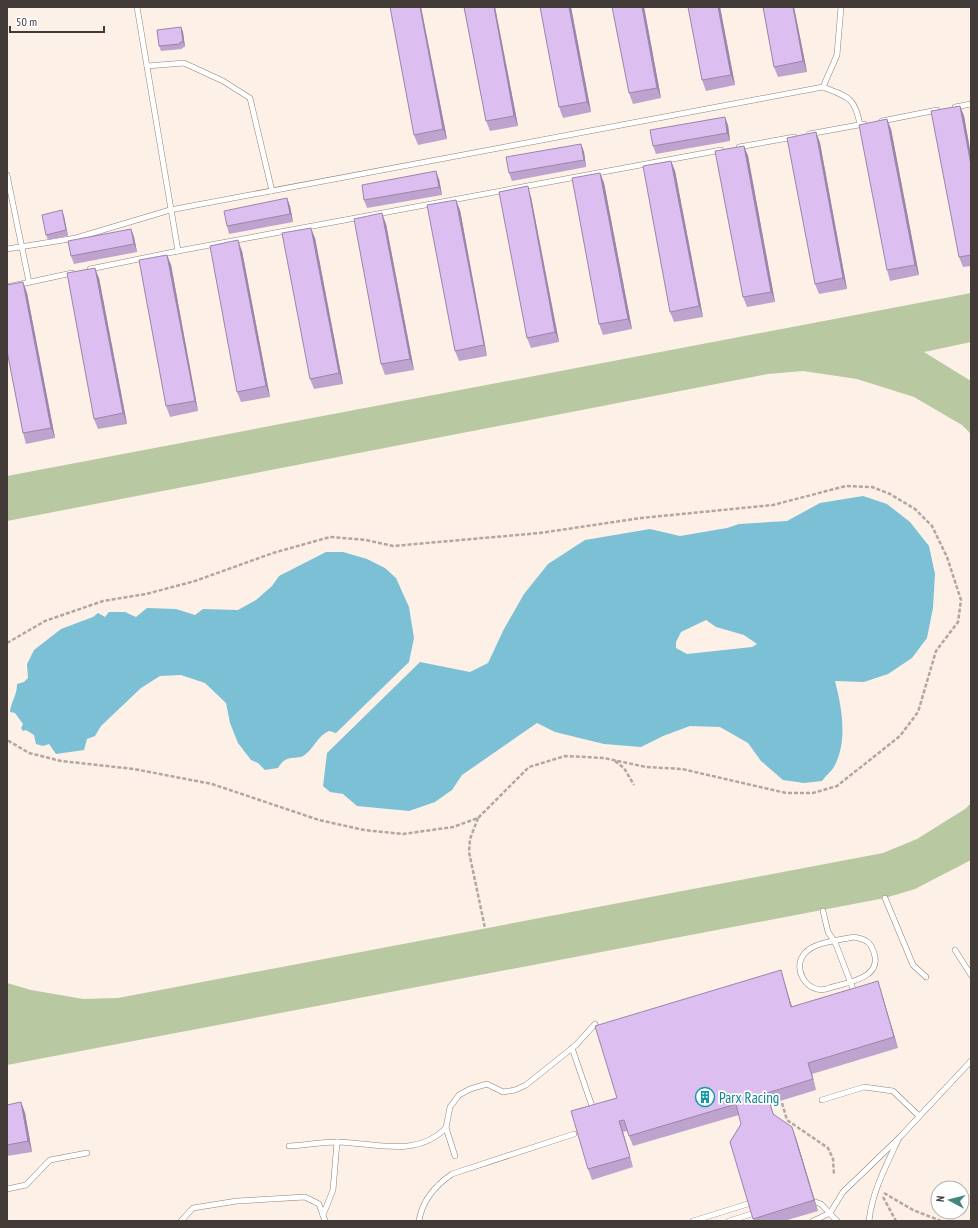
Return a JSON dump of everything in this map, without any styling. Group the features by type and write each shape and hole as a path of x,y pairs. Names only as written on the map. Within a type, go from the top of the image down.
{"lane":[{"path":"137,7 178,251"},
{"path":"823,86 837,55 841,7"},
{"path":"147,66 184,63 222,81 250,98 272,191"},
{"path":"7,249 76,238 170,210 823,86 848,97 857,107 860,125"},
{"path":"949,108 971,104"},
{"path":"875,122 942,110"},
{"path":"805,135 868,123"},
{"path":"735,148 798,136"},
{"path":"84,271 178,251 727,149"},
{"path":"7,175 29,282"},
{"path":"7,287 76,272"},
{"path":"885,898 913,965 926,977"},
{"path":"823,911 828,932 835,942 857,999"},
{"path":"854,937 863,938 870,944 876,957 876,965 870,975 850,982 823,990 813,988 801,975 801,960 805,953 813,947 854,937"},
{"path":"955,950 971,975"},
{"path":"455,1156 446,1128 450,1107 459,1095 470,1089 487,1084 503,1092 515,1090 526,1085 572,1048 595,1024"},
{"path":"572,1048 594,1113"},
{"path":"813,1221 830,1213 843,1192 900,1137 971,1061"},
{"path":"822,1100 864,1087 893,1091 919,1116"},
{"path":"289,1146 337,1142 395,1147 416,1146 430,1142 446,1128"},
{"path":"419,1221 424,1204 433,1190 442,1180 452,1174 574,1134"},
{"path":"869,1221 872,1201 878,1183 900,1137"},
{"path":"323,1215 333,1190 337,1142"},
{"path":"7,1189 26,1185 50,1160 87,1153"},
{"path":"181,1221 193,1208 237,1201 305,1197 319,1204 325,1221"},
{"path":"693,1221 763,1199"},
{"path":"803,1199 821,1204 837,1221"},
{"path":"729,1221 766,1209"}],"path":[{"path":"7,643 45,621 103,601 146,594 195,581 273,553 330,537 366,540 393,546 540,533 641,518 773,505 846,486 872,487 890,494 915,509 932,526 951,567 961,600 958,622 936,651 918,712 900,736 837,786 813,793 786,793 682,768 646,767 613,760 565,756 529,766 478,818 470,839 469,852 485,928"},
{"path":"7,740 29,753 61,761 134,769 212,784 290,811 364,830 403,834 453,827 478,818"},
{"path":"613,760 624,768 634,786"},
{"path":"782,1103 787,1120 828,1148 833,1158 834,1175"},
{"path":"896,1221 881,1191 913,1210 941,1221"}],"green space":[{"path":"971,293 971,342 924,352 971,381 971,434 962,425 914,397 857,379 803,371 768,374 7,521 7,476"},
{"path":"971,803 971,860 915,889 885,898 7,1065 7,983 31,990 83,999 118,998 883,853 917,839 965,809"}],"water":[{"path":"863,496 887,504 910,522 929,546 935,574 933,608 927,638 912,658 888,674 864,682 835,681 840,702 842,724 841,746 834,767 822,781 804,783 783,780 761,761 748,743 720,727 690,726 663,736 641,747 604,744 555,732 537,723 462,775 452,790 435,802 409,811 357,806 343,794 330,792 323,786 327,753 420,662 470,672 488,663 504,629 524,594 548,564 585,540 650,529 680,536 727,528 739,524 787,521 820,503","holes":["706,620 716,627 744,635 757,644 752,647 687,654 676,648 676,642 681,632"]},
{"path":"326,552 343,552 367,559 385,568 396,578 409,607 414,638 409,662 336,733 329,731 325,733 303,756 289,758 285,760 278,768 265,770 258,763 251,760 238,743 230,723 226,703 205,683 181,675 160,676 141,688 101,726 95,736 87,739 84,750 56,754 49,744 43,746 36,744 34,735 26,730 23,731 21,728 23,724 15,713 10,712 17,684 24,682 28,678 27,664 34,650 61,629 93,617 98,613 105,617 109,612 125,612 136,617 147,608 176,609 195,615 203,609 238,610 256,600 272,586 279,576"}],"building":[{"path":"390,7 420,7 443,129 414,135"},
{"path":"464,7 494,7 514,116 486,121"},
{"path":"540,7 569,7 587,102 559,107"},
{"path":"612,7 642,7 657,88 629,93"},
{"path":"688,7 718,7 731,75 702,80"},
{"path":"763,7 793,7 803,61 774,67"},
{"path":"181,27 183,42 180,42 180,44 159,46 157,30"},
{"path":"960,106 971,165 971,255 959,257 931,111"},
{"path":"725,117 727,133 653,146 650,130"},
{"path":"887,119 915,265 887,270 859,125"},
{"path":"816,132 843,278 815,284 787,138"},
{"path":"581,144 584,160 509,173 506,157"},
{"path":"744,146 771,292 743,297 715,151"},
{"path":"671,161 699,306 670,312 643,166"},
{"path":"436,171 439,187 364,200 362,185"},
{"path":"600,173 628,319 599,324 572,178"},
{"path":"528,186 555,332 527,338 499,192"},
{"path":"287,198 290,214 227,226 224,211"},
{"path":"456,200 484,345 455,351 427,205"},
{"path":"62,210 66,230 46,235 42,215"},
{"path":"382,213 410,359 381,364 354,219"},
{"path":"311,228 339,373 310,379 282,233"},
{"path":"131,229 134,244 71,256 68,241"},
{"path":"238,240 266,386 237,392 210,246"},
{"path":"167,255 195,401 166,406 139,260"},
{"path":"95,268 123,413 94,419 67,273"},
{"path":"23,282 51,428 23,433 7,351 7,285"},
{"name":"Parx Racing","path":"781,970 791,1007 878,981 894,1037 808,1063 813,1079 767,1093 773,1114 792,1127 814,1200 753,1219 730,1142 741,1124 736,1104 629,1136 624,1120 619,1121 630,1157 588,1169 571,1111 617,1098 595,1026"},
{"path":"21,1102 28,1141 7,1145 7,1105"}],"place":[{"name":"Parx Racing","path":"705,1097"}]}
